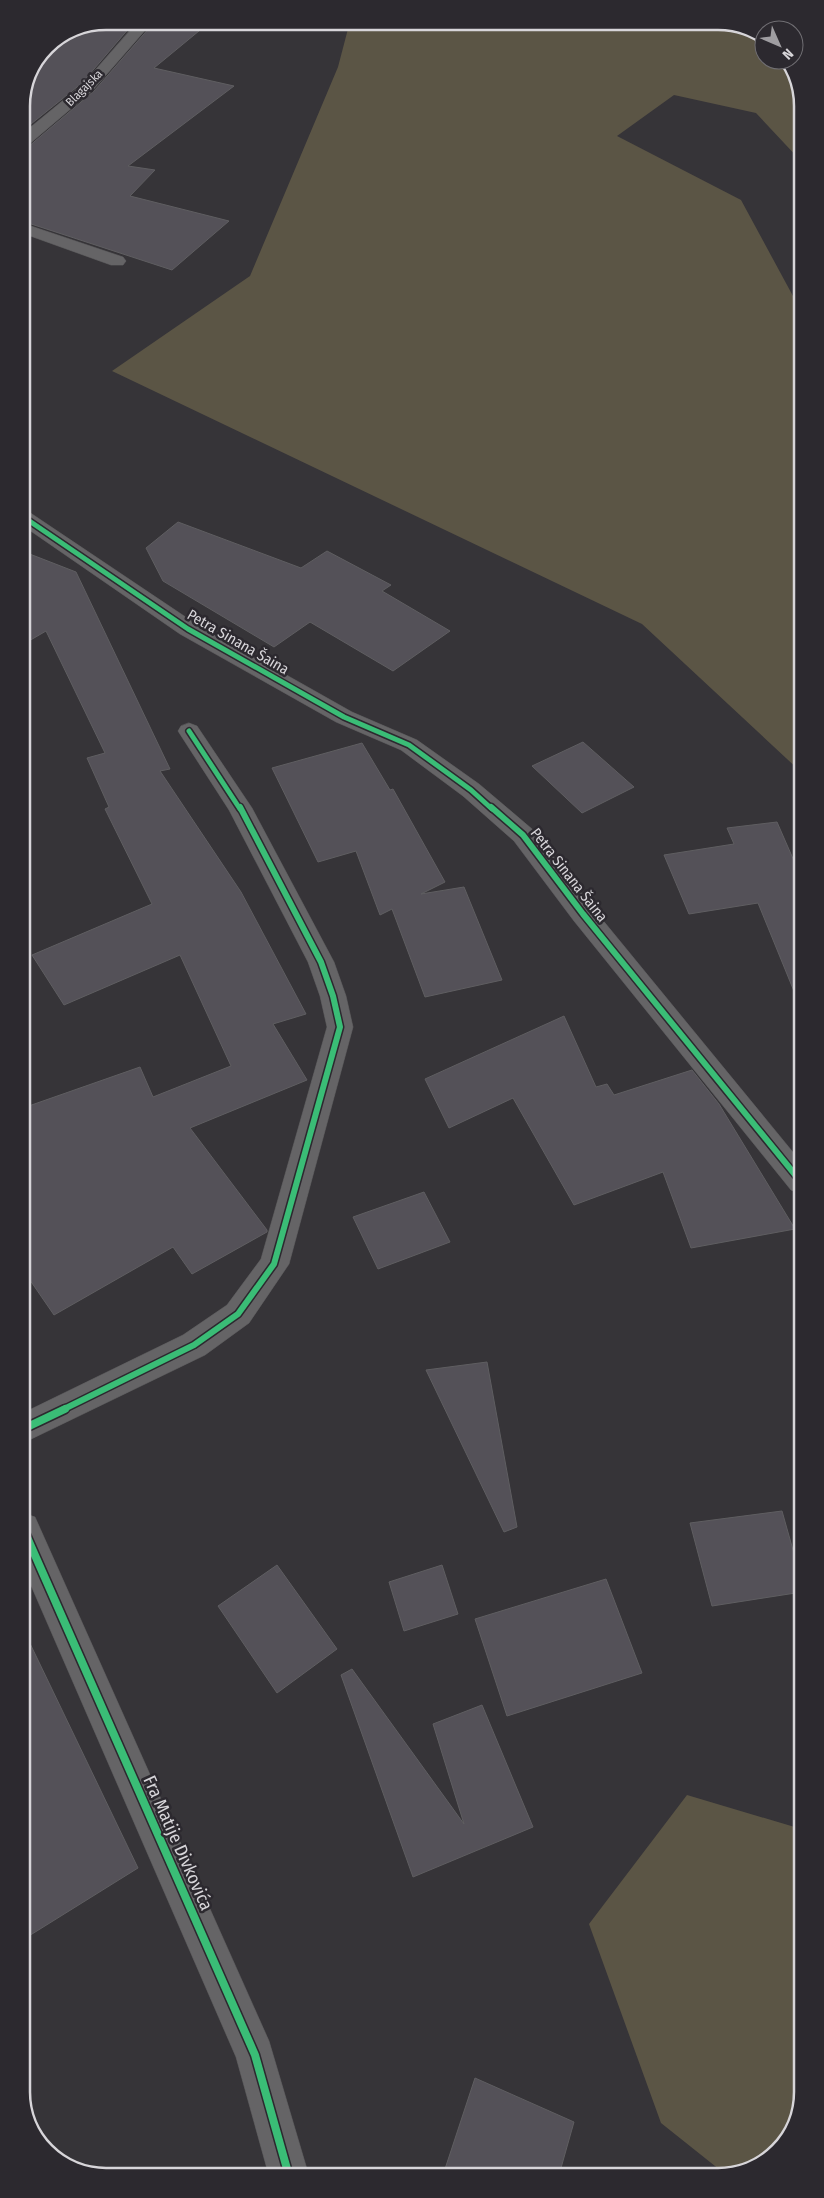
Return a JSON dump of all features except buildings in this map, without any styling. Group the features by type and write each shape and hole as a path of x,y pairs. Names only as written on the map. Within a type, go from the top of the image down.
{"street":[{"name":"Blagajska","path":"30,135 88,87 138,30"},
{"path":"30,231 117,261"},
{"name":"Petra Sinana Šaina","path":"30,521 188,629 344,717 408,745 471,790 523,835 583,914 794,1173"},
{"path":"30,1426 194,1345 238,1314 274,1264 340,1027 333,996 321,962 240,808 189,731"},
{"name":"Fra Matije Divkovića","path":"30,1544 255,2055 287,2168"}],"shaded area":[{"path":"348,30 723,30 754,39 754,70 784,70 791,87 794,106 794,154 756,113 674,95 617,136 741,200 794,298 794,765 642,624 112,371 250,276 338,67"},
{"path":"687,1795 794,1827 793,2107 786,2125 772,2146 751,2160 737,2165 717,2168 661,2123 589,1924"}],"cycle path":[{"path":"30,521 188,629 344,717 409,745 471,790 523,835 583,914 794,1173"},
{"path":"30,1426 194,1345 238,1314 274,1264 340,1027 333,996 321,962 240,808 189,731"},
{"path":"30,1544 255,2055 287,2168"}]}
